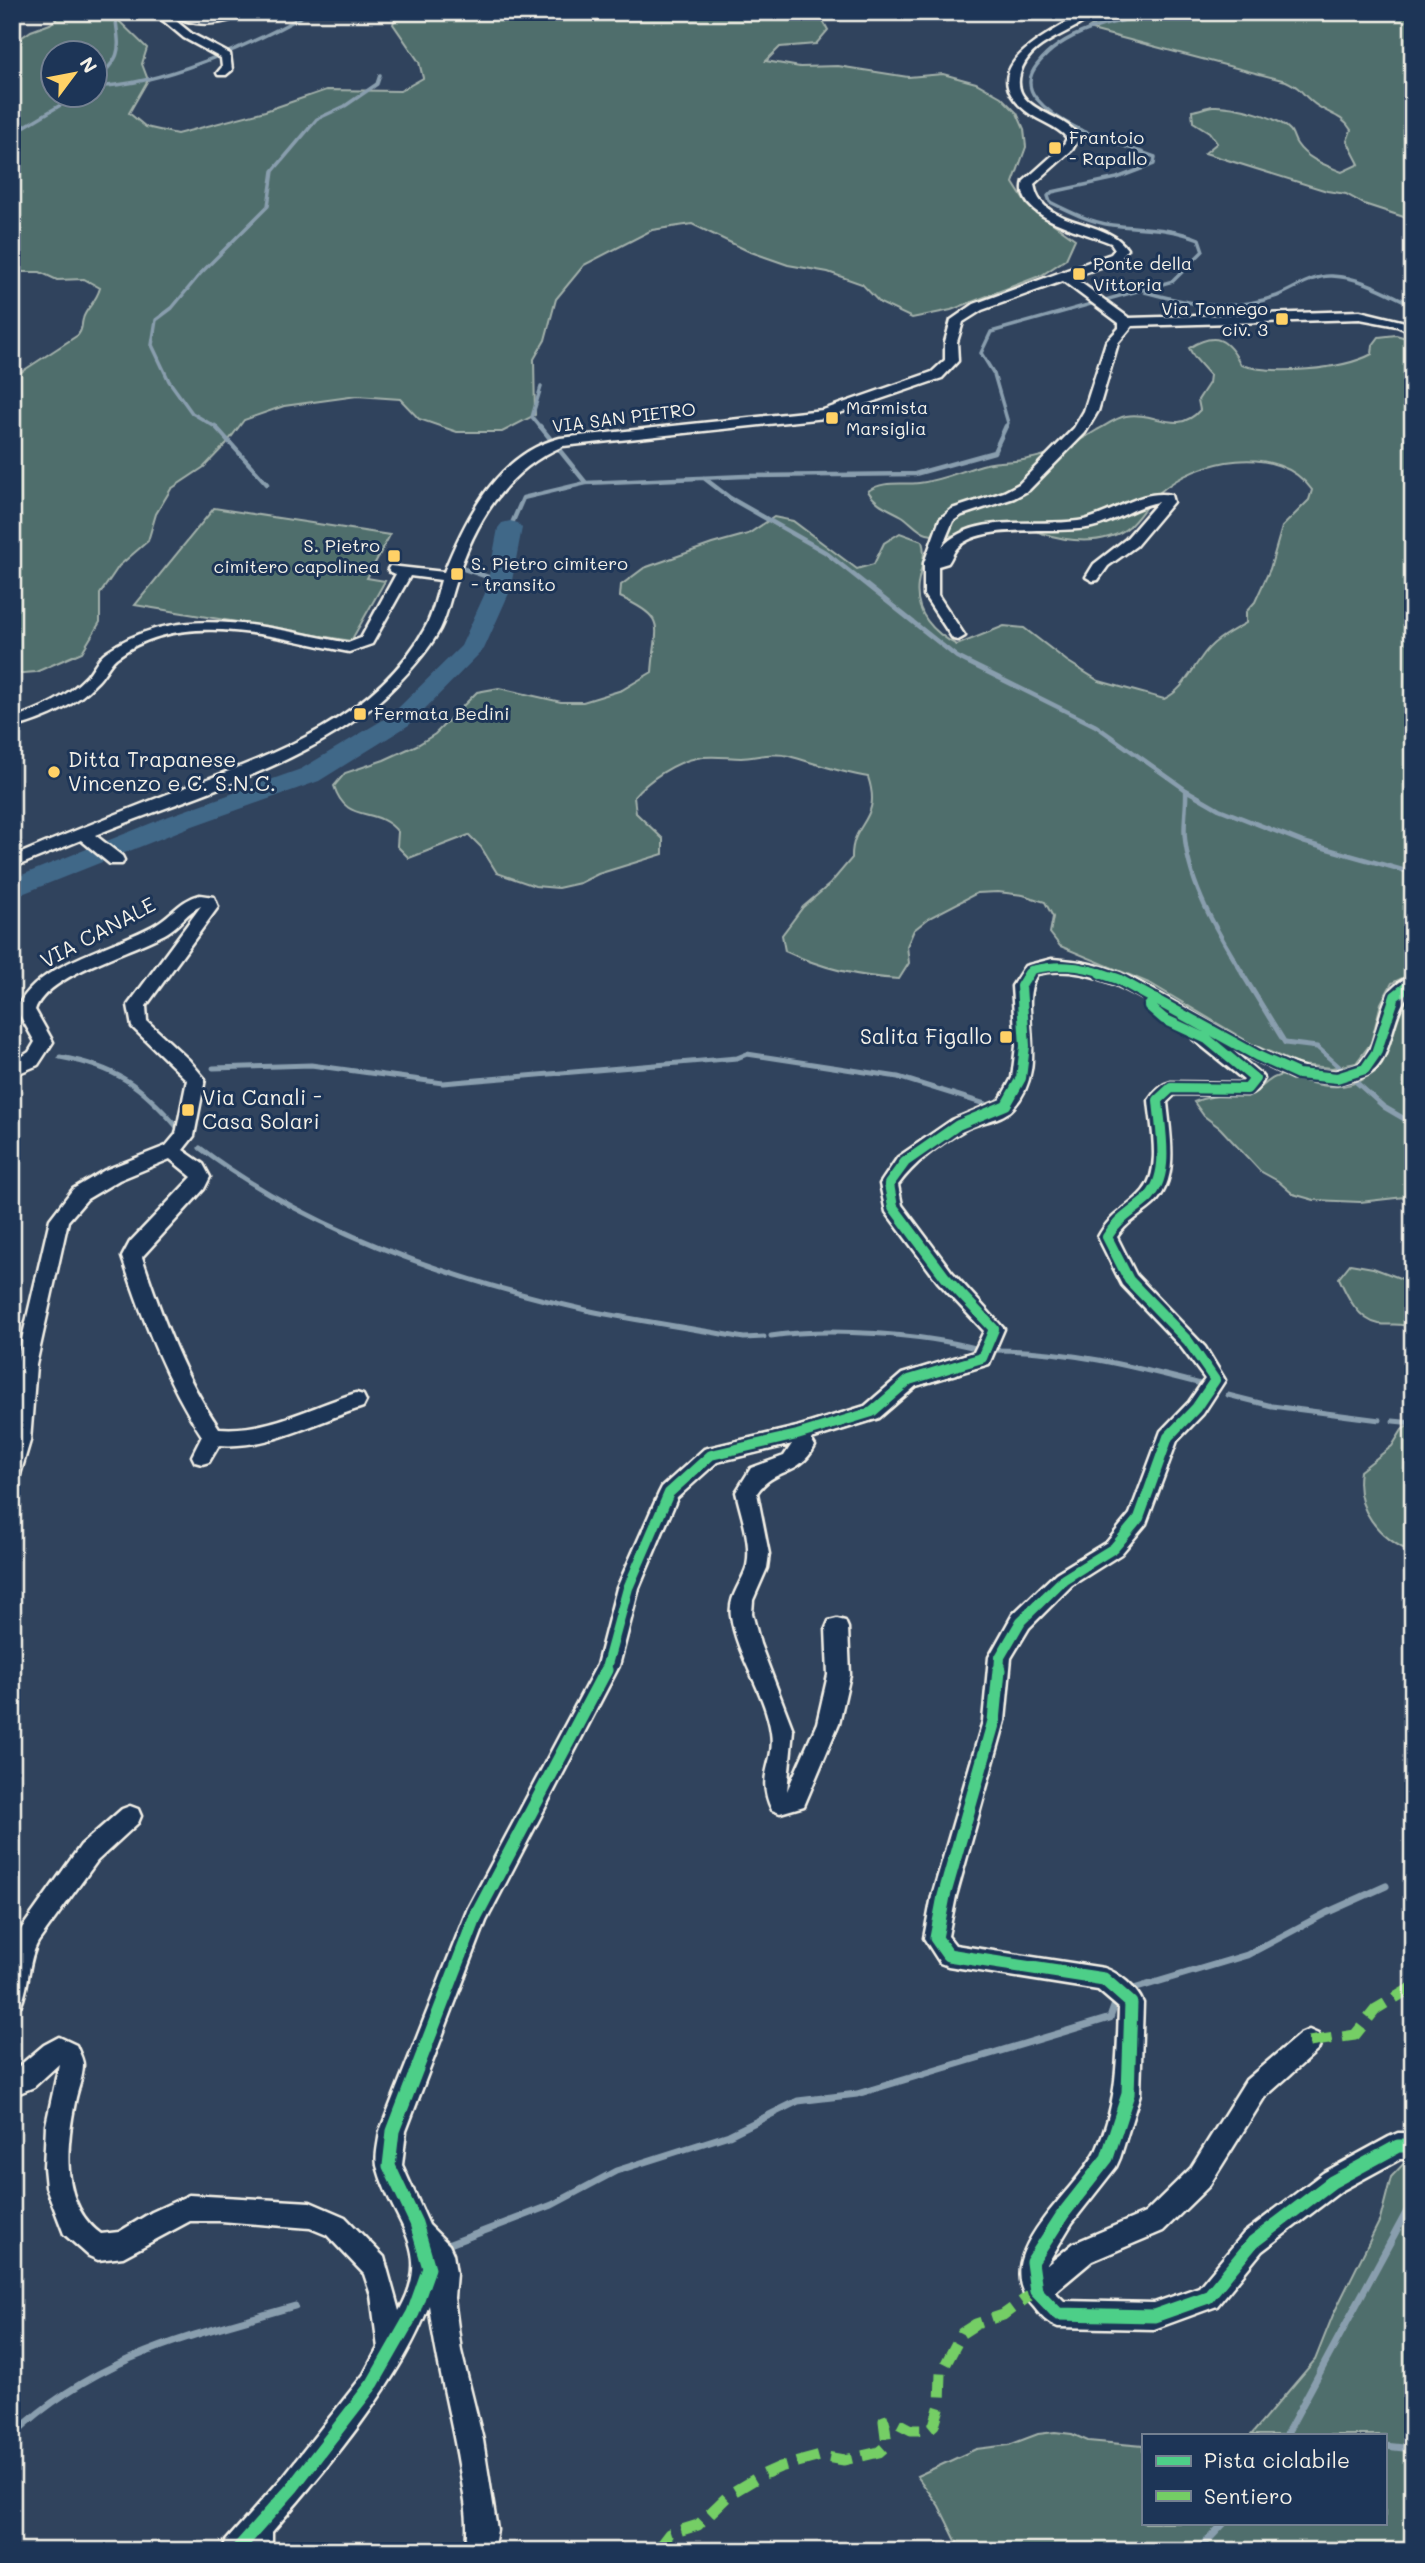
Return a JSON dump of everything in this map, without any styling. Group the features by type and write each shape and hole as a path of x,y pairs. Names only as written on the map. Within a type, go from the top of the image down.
{"street":[{"path":"158,12 188,36 226,56 228,68 222,74"},
{"path":"176,12 190,20 204,22 242,12"},
{"path":"958,636 931,596 931,563 947,519 957,512 1009,495 1024,487 1080,430 1091,411 1111,342 1125,329 1120,318 1070,280 1111,260 1119,253 1120,246 1108,236 1049,216 1038,207 1028,191 1028,183 1068,148 1073,138 1071,133 1027,106 1012,84 1014,69 1032,49 1090,12"},
{"name":"VIA SAN PIETRO","path":"12,863 266,763 351,717 383,689 429,636 441,610 449,577 477,512 495,487 541,448 560,442 825,414 937,375 952,361 951,342 957,320 978,307 1070,280"},
{"path":"1120,318 1360,315 1391,320 1413,329"},
{"path":"931,563 943,560 945,551 953,543 982,531 1067,527 1097,522 1141,503 1160,497 1166,498 1166,502 1157,508 1124,549 1105,560 1093,577"},
{"path":"12,723 46,712 91,680 105,659 125,644 147,634 208,624 349,648 367,641 399,570 449,577"},
{"path":"83,833 112,857"},
{"name":"VIA CANALE","path":"12,1070 28,1064 40,1053 44,1042 26,1010 31,996 55,979 147,937 169,924 187,904 198,899 208,901 210,907 137,1006 138,1023 186,1066 196,1079 185,1136 172,1151"},
{"path":"236,2551 258,2538 292,2487 373,2383 413,2313 429,2268 419,2233 389,2166 393,2131 476,1916 608,1666 628,1588 669,1493 711,1455 797,1435 872,1412 909,1380 982,1358 994,1329 945,1277 893,1207 889,1185 905,1162 958,1125 1006,1105 1021,1078 1025,1046 1021,986 1031,970 1052,965 1084,967 1118,979 1258,1056 1298,1074 1337,1078 1365,1069 1376,1053 1395,996 1413,982"},
{"path":"1155,999 1149,1006 1156,1013 1207,1039 1255,1079 1247,1088 1171,1088 1158,1100 1164,1161 1152,1194 1114,1222 1107,1237 1132,1283 1188,1338 1207,1363 1215,1380 1196,1409 1168,1437 1139,1518 1114,1548 1064,1579 1021,1621 1000,1657 994,1721 944,1896 936,1938 948,1955 1104,1979 1131,2003 1128,2094 1107,2158 1063,2214 1032,2262 1036,2291 1058,2314 1154,2316 1208,2298 1253,2242 1332,2182 1398,2146 1413,2146"},
{"path":"12,1472 20,1441 26,1365 59,1219 80,1194 112,1175 172,1151 196,1169 201,1177 137,1247 132,1257 162,1346 188,1401 213,1436 237,1440 271,1435 329,1408 356,1401"},
{"path":"797,1435 805,1446 791,1462 758,1474 746,1492 758,1562 741,1609 752,1659 772,1700 783,1733 773,1790 780,1803 796,1799 828,1723 839,1675 837,1628"},
{"path":"202,1456 213,1436"},
{"path":"12,1997 19,1953 30,1934 89,1853 130,1816"},
{"path":"1036,2291 1083,2252 1154,2222 1200,2177 1255,2089 1309,2042"},
{"path":"12,2084 27,2080 47,2056 59,2049 67,2053 71,2064 55,2144 61,2201 74,2228 97,2247 123,2245 161,2221 189,2208 310,2215 336,2225 376,2266 384,2295 392,2351"},
{"path":"419,2233 426,2237 440,2254 443,2273 441,2298 448,2351 469,2440 483,2530 479,2551"}],"green space":[{"path":"65,12 114,12 119,21 147,48 142,64 148,80 129,113 146,127 177,134 265,111 326,90 400,91 423,78 419,62 393,24 397,12 818,12 828,30 816,44 780,47 766,61 800,67 838,66 908,77 943,74 976,83 1001,97 1017,113 1024,129 1026,147 1013,183 1027,205 1075,239 1066,259 1042,275 951,310 912,318 880,303 862,284 828,272 788,265 748,251 692,224 652,230 584,265 556,299 545,340 534,359 535,415 502,432 457,432 419,419 400,399 357,396 284,406 244,420 204,467 171,489 156,514 148,541 119,566 100,594 100,622 82,652 36,672 12,674 12,378 78,335 84,315 100,288 84,279 57,280 40,272 12,272 12,44 31,31 50,24"},
{"path":"1131,12 1413,12 1413,220 1364,204 1346,194 1327,191 1205,153 1217,143 1209,132 1193,122 1192,111 1221,106 1254,112 1284,125 1306,154 1329,167 1342,172 1359,164 1347,141 1351,130 1347,124 1316,105 1286,81 1088,29 1100,21"},
{"path":"1396,335 1413,340 1413,973 1392,983 1381,1003 1371,1043 1356,1063 1332,1068 1299,1065 1252,1044 1151,984 1060,946 1050,933 1053,917 1045,902 1023,895 977,893 929,918 914,930 907,946 909,963 899,979 840,971 785,951 782,935 803,907 830,884 852,858 856,836 872,803 868,777 783,755 708,757 680,763 647,784 634,797 636,813 663,839 663,854 558,888 535,886 497,873 481,847 469,835 409,858 397,846 398,832 380,819 346,806 334,786 345,773 384,760 435,734 477,692 499,688 561,702 583,702 622,690 652,672 656,625 646,611 620,597 621,585 644,568 748,534 774,517 793,521 857,569 874,564 884,543 900,533 922,541 924,552 918,584 919,604 927,621 949,640 957,645 1004,626 1024,628 1067,661 1099,681 1164,699 1181,686 1210,647 1246,623 1246,612 1255,602 1270,569 1282,527 1309,500 1312,490 1297,475 1279,465 1259,461 1215,464 1175,481 1152,499 1132,524 1118,534 1083,541 1058,538 1016,524 961,535 927,534 879,503 868,491 880,485 928,482 986,464 1042,456 1071,445 1126,416 1137,415 1174,422 1191,418 1200,410 1198,400 1209,383 1210,375 1189,348 1207,340 1220,340 1226,344 1241,365 1289,370 1326,367 1359,359 1372,354 1373,345 1379,337"},
{"path":"214,508 390,535 367,578 385,581 351,641 135,605"},
{"path":"1413,991 1413,1196 1360,1202 1314,1200 1293,1194 1260,1171 1220,1128 1204,1116 1194,1102 1210,1097 1252,1092 1271,1079 1285,1075 1332,1086 1356,1083 1373,1071 1380,1060 1400,1008 1405,998"},
{"path":"1350,1264 1373,1268 1413,1283 1413,1328 1372,1322 1359,1312 1339,1278"},
{"path":"1413,1422 1413,1553 1390,1539 1372,1521 1365,1510 1359,1485 1360,1471 1392,1446 1402,1430"},
{"path":"1413,2157 1413,2551 961,2551 939,2506 917,2476 976,2449 1009,2445 1038,2434 1055,2432 1072,2434 1088,2441 1142,2446 1142,2524 1386,2524 1386,2434 1252,2434 1315,2360 1333,2315 1380,2220 1391,2177"}],"waterway":[{"path":"108,68 118,51 115,12"},
{"path":"108,85 146,80 175,72 234,50 310,12"},
{"path":"1005,427 1008,423 994,374 981,353 991,332 1173,281 1203,251 1199,239 1188,235 1167,230 1104,224 1050,202 1048,196 1052,192 1117,178 1154,164 1155,157 1076,128 1048,110 1033,94 1030,85 1037,65 1064,41 1097,27 1168,12"},
{"path":"217,428 192,413 169,381 152,345 156,320 172,308 201,273 268,206 273,171 317,119 345,106 377,84 380,75"},
{"path":"12,134 56,108"},
{"path":"1145,292 1195,303 1226,306 1277,296 1304,283 1332,276 1364,282 1413,305"},
{"path":"541,387 532,417 541,428"},
{"path":"540,426 586,483"},
{"path":"586,483 745,476 915,474 994,452 1005,427"},
{"path":"217,428 267,484"},
{"path":"704,478 730,498 825,552 957,657 1096,726 1186,790"},
{"path":"510,528 523,498 586,483"},
{"path":"12,889 178,822 310,775 400,720 472,649 498,591 510,528"},
{"path":"461,568 500,581"},
{"path":"1186,790 1219,809 1303,842 1413,873"},
{"path":"1186,790 1185,833 1193,875 1215,926 1243,974"},
{"path":"1242,973 1285,1043 1317,1047 1384,1107 1413,1124"},
{"path":"213,1068 311,1065 443,1083 737,1058 747,1054 898,1077 985,1104"},
{"path":"60,1057 97,1066 126,1080 152,1100 178,1128"},
{"path":"200,1148 243,1178 335,1228 434,1267 485,1284 586,1310 744,1338 764,1337"},
{"path":"771,1336 847,1332 931,1339 979,1349"},
{"path":"993,1350 1074,1356 1205,1385"},
{"path":"1228,1395 1272,1406 1380,1420"},
{"path":"1393,1421 1413,1423"},
{"path":"1127,1991 1247,1955 1326,1913 1386,1886"},
{"path":"450,2244 552,2205 616,2171 729,2135 798,2101 857,2094 1110,2018 1117,1998"},
{"path":"1287,2434 1413,2200"},
{"path":"12,2436 76,2386 110,2368 180,2340 295,2306"},
{"path":"1386,2446 1413,2449"},
{"path":"1198,2551 1223,2524"}],"marked path":[{"path":"1309,2042 1355,2035 1376,2009 1413,1987"},
{"path":"656,2551 669,2534 698,2525 730,2494 780,2467 820,2456 844,2460 879,2452 887,2445 884,2421 890,2419 911,2430 928,2430 934,2425 940,2405 941,2373 962,2333 976,2324 1003,2315 1036,2291"}],"cycle path":[{"path":"236,2551 292,2488 373,2383 413,2313 429,2268 416,2223 389,2166 393,2131 476,1916 608,1666 628,1588 669,1493 711,1455 797,1435 872,1412 909,1380 982,1358 994,1329 945,1277 893,1207 889,1184 905,1162 958,1125 1006,1105 1021,1078 1025,1046 1021,986 1031,970 1052,965 1084,967 1118,979 1258,1056 1298,1074 1337,1078 1365,1069 1376,1053 1395,996 1413,982"},
{"path":"1155,999 1149,1006 1164,1019 1207,1039 1255,1079 1247,1089 1171,1088 1158,1100 1162,1163 1156,1187 1144,1202 1116,1223 1107,1237 1129,1280 1188,1341 1215,1380 1196,1408 1168,1437 1139,1518 1114,1548 1064,1579 1021,1621 1000,1657 994,1721 944,1896 936,1938 948,1955 1104,1979 1131,2003 1128,2094 1107,2158 1063,2214 1032,2262 1036,2291 1058,2314 1154,2316 1208,2297 1253,2242 1332,2182 1398,2146 1413,2146"}],"place":[{"name":"Frantoio - Rapallo","path":"1055,148"},
{"name":"Ponte della Vittoria","path":"1079,274"},
{"name":"Via Tonnego civ. 3","path":"1282,319"},
{"name":"Marmista Marsiglia","path":"832,418"},
{"name":"S. Pietro cimitero capolinea","path":"394,556"},
{"name":"S. Pietro cimitero - transito","path":"457,574"},
{"name":"Fermata Bedini","path":"360,714"},
{"name":"Ditta Trapanese Vincenzo e C. S.N.C.","path":"54,772"},
{"name":"Salita Figallo","path":"1006,1037"},
{"name":"Via Canali - Casa Solari","path":"188,1110"}]}
